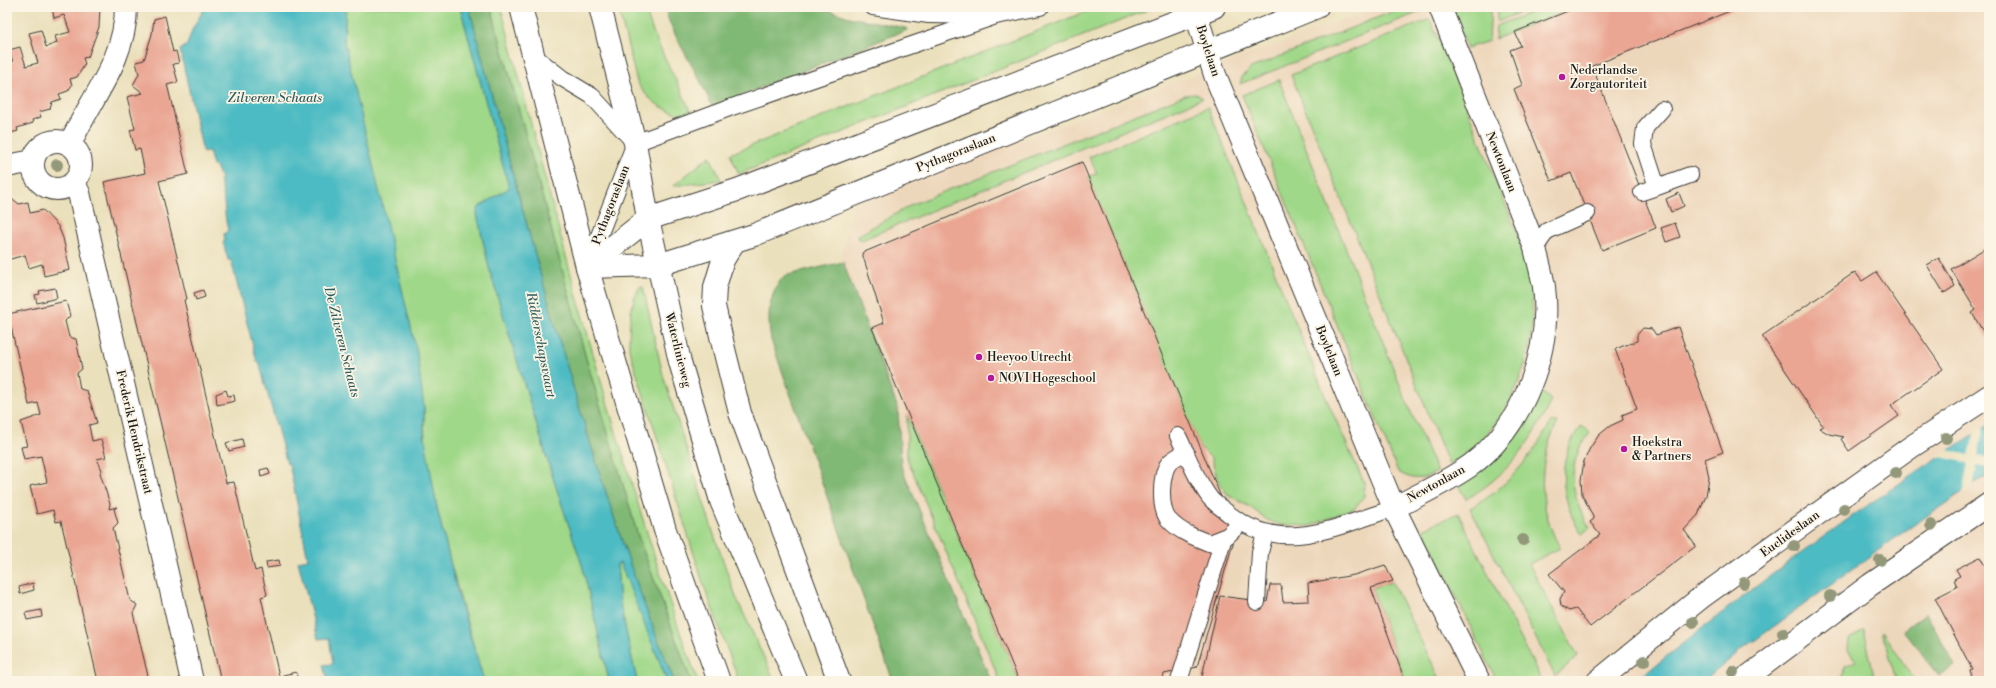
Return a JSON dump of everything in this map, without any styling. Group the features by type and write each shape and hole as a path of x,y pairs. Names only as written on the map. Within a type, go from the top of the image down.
{"main road":[{"path":"70,144 115,61 123,34 126,7"},
{"path":"521,7 587,267 665,530 719,681"},
{"name":"Waterlinieweg","path":"600,7 635,143 648,219 680,362 721,501 796,681"},
{"name":"Pythagoraslaan","path":"587,267 658,265 734,242 1317,7"},
{"name":"Newtonlaan","path":"1394,508 1448,480 1471,464 1491,447 1508,426 1525,395 1536,366 1544,329 1544,287 1535,248 1440,7"},
{"name":"Pythagoraslaan","path":"587,267 648,219 737,190 1205,11"},
{"name":"Boylelaan","path":"1205,11 1208,50 1215,75 1394,508 1479,681"},
{"path":"56,141 70,144 80,155 82,165 81,171 74,183 61,190 46,187 35,176 33,161 39,149 46,144 56,141"},
{"path":"7,166 33,161"},
{"name":"Frederik Hendrikstraat","path":"74,183 79,193 192,681"},
{"path":"734,242 723,260 715,287 714,306 724,349 740,413 839,681"},
{"name":"Euclideslaan","path":"1598,681 1703,596 1911,447 1989,396"},
{"path":"1742,681 1870,585 1989,504"}],"lane":[{"path":"873,7 929,15 996,16"},
{"path":"534,56 562,78 592,96 635,143 732,107 996,16 1040,7"},
{"path":"1657,188 1643,144 1645,128 1662,109"},
{"name":"Pythagoraslaan","path":"587,267 635,143"},
{"path":"1642,192 1657,188 1690,175"},
{"path":"1535,248 1547,231 1587,213"},
{"path":"1178,436 1211,499 1242,523 1265,534 1260,552 1257,602"},
{"path":"1186,452 1169,462 1162,480 1162,501 1167,519 1185,533 1209,543 1224,537 1242,523"},
{"name":"Newtonlaan","path":"1265,534 1288,536 1310,535 1394,508"},
{"path":"1179,681 1224,537"}],"shaded area":[{"path":"1377,7 1989,7 1989,681 958,681 840,266 852,203"}],"green space":[{"path":"346,7 460,7 509,188 479,207 477,214 490,272 552,475 583,568 609,681 484,681 453,573 433,489 425,440 424,407 344,41"},
{"path":"469,7 491,7 586,358 638,536 691,681 674,681 623,544 579,405 540,273"},
{"path":"491,7 501,7 599,376 658,567 698,681 691,681 638,536 586,358"},
{"path":"618,7 645,7 660,49 692,115 675,113 660,106 647,96 637,82"},
{"path":"664,7 819,7 849,17 906,28 907,30 712,107 701,82 674,33"},
{"path":"1097,7 1155,7 739,174 730,154"},
{"path":"1404,7 1426,7 1427,9 1240,84 1242,77 1251,68"},
{"path":"1458,7 1491,7 1489,41 1467,48 1452,9"},
{"path":"1497,7 1533,7 1497,22"},
{"path":"1545,7 1576,7 1495,39 1496,26"},
{"path":"1430,19 1520,243 1529,272 1533,312 1531,338 1525,363 1516,388 1504,411 1489,432 1470,450 1449,465 1291,75"},
{"path":"1279,80 1407,403 1437,472 1427,477 1413,478 1398,472 1242,95"},
{"path":"1196,94 1203,98 859,241 857,236 913,204 1185,95"},
{"path":"1208,107 1326,398 1365,485 1364,496 1355,508 1310,526 1281,525 1267,520 1250,507 1228,495 1219,483 1211,458 1200,447 1088,177 1097,173 1089,157"},
{"path":"710,156 721,180 673,186"},
{"path":"843,262 898,409 901,466 991,681 893,681 771,340 769,323 770,306 775,291 784,276"},
{"path":"641,286 643,287 663,375 713,532 736,597 775,681 739,681 704,586 629,349 632,307 637,292"},
{"path":"1540,390 1551,400 1527,443 1506,469 1466,499 1458,485 1516,433"},
{"path":"907,415 1019,681 1000,681 907,458"},
{"path":"1551,422 1558,422 1546,453 1542,485 1547,517 1560,548 1529,564 1578,656 1555,676 1470,508 1483,501 1506,482 1535,448"},
{"path":"1582,426 1590,433 1582,444 1577,456 1573,480 1578,504 1590,528 1581,534 1574,521 1565,494 1564,466 1567,452 1573,439"},
{"path":"1458,513 1542,681 1497,681 1423,529"},
{"path":"620,562 667,681 637,681 620,604 617,564"},
{"path":"1392,582 1441,681 1409,681 1403,675 1372,588"},
{"path":"1926,613 1955,666 1939,675 1903,630"},
{"path":"1864,630 1875,681 1842,680 1845,666 1856,661 1848,650 1849,640"},
{"path":"1882,631 1915,681 1896,681 1887,646 1881,633"}],"water":[{"name":"Zilveren Schaats","path":"205,7 346,7 344,41 417,353 424,407 424,433 437,508 459,598 484,681 328,681 324,665 333,664 329,638 318,639 298,561 308,559 289,463 287,464 259,362 257,362 231,260 228,260 223,242 225,241 224,234 228,230 225,217 223,192 219,180 221,179 216,166 213,166 209,151 203,152 180,50 187,45 192,30"},
{"name":"Ridderschapsvaart","path":"460,7 469,7 519,197 579,405 623,544 674,681 667,681 620,563 617,565 620,604 637,681 609,681 583,568 552,475 490,272 477,214 479,207 509,188"},
{"path":"1989,425 1989,474 1905,531 1739,652 1704,681 1636,681 1809,547 1943,454"}],"pier":[{"path":"1984,425 1978,456 1989,459 1989,468 1977,466 1973,488 1962,495 1968,463 1936,456 1947,450 1969,455 1975,431"}],"building":[{"path":"52,7 100,7 99,27 88,57 83,58 85,64 77,77 70,79 72,85 68,91 59,94 61,99 52,102 50,109 39,112 41,117 32,120 33,123 17,128 18,131 7,134 7,63 13,62 9,50 20,47 26,66 38,63 29,33 41,30 46,47 57,43 55,36 70,32 64,15 54,18"},
{"path":"1578,7 1740,7 1592,66 1656,228 1602,250 1571,173 1551,181 1514,89 1522,85 1510,50 1521,46 1515,32"},
{"path":"165,16 173,52 176,51 179,63 173,64 178,82 167,85 188,174 159,181 187,299 184,300 226,483 234,482 255,571 261,569 267,595 261,597 279,676 296,672 298,681 221,681 104,182 145,173 140,149 135,150 130,130 135,129 127,97 143,93 133,85 139,74 136,62 144,60 152,34 154,19"},
{"path":"1082,162 1236,533 1197,667 1164,674 1162,681 1019,681 872,328 884,323 862,253"},
{"path":"1679,193 1684,206 1671,212 1666,199"},
{"path":"14,200 19,204 28,202 30,213 43,210 58,226 63,238 70,270 44,276 42,264 29,268 25,255 7,260 7,202"},
{"path":"1675,223 1680,237 1666,242 1661,228"},
{"path":"1989,246 1989,336 1987,338 1972,313 1976,310 1951,269"},
{"path":"1939,258 1955,286 1944,293 1927,265"},
{"path":"1855,272 1862,281 1876,272 1943,369 1891,405 1899,416 1849,451 1841,439 1844,437 1829,434 1819,428 1823,426 1762,336"},
{"path":"55,288 57,298 37,303 35,295 40,294 39,291"},
{"path":"203,290 205,297 196,300 194,293"},
{"path":"66,301 70,316 65,321 69,337 76,339 82,369 77,373 80,389 87,391 97,423 89,425 92,441 101,439 106,457 97,459 102,470 100,473 110,504 109,509 117,507 114,509 118,523 113,528 130,600 137,605 133,613 148,676 154,681 98,681 61,521 56,522 53,510 37,514 30,486 47,482 41,456 24,459 21,447 27,446 21,422 41,415 38,403 29,405 8,314"},
{"path":"1678,327 1723,452 1705,459 1709,477 1706,496 1698,515 1684,530 1696,546 1590,627 1576,609 1569,611 1561,606 1560,599 1564,592 1549,574 1600,535 1590,522 1594,519 1582,494 1581,480 1584,461 1590,448 1599,435 1610,426 1623,420 1622,415 1637,409 1615,349 1637,341 1637,335 1643,328 1652,329 1656,335"},
{"path":"226,390 228,396 234,395 235,401 217,405 216,394"},
{"path":"242,439 244,447 229,451 226,443"},
{"path":"268,468 270,474 261,477 260,470"},
{"path":"1980,557 1989,573 1989,681 1973,681 1970,670 1972,669 1935,598 1957,587 1954,579 1960,576 1956,569"},
{"path":"279,560 280,566 267,568 266,562"},
{"path":"1385,565 1393,581 1371,588 1405,681 1201,681 1220,596 1267,602 1270,585 1281,585 1283,602 1309,601 1308,583 1354,575"},
{"path":"33,583 34,590 20,594 19,587"},
{"path":"41,610 42,617 27,620 25,613"},
{"path":"8,661 12,681 7,681"}],"place":[{"name":"Nederlandse Zorgautoriteit","path":"1562,77"},
{"name":"Heeyoo Utrecht","path":"979,357"},
{"name":"NOVI Hogeschool","path":"991,378"},
{"name":"Hoekstra & Partners","path":"1624,449"}],"water label":[{"name":"De Zilveren Schaats","path":"342,342"}]}
